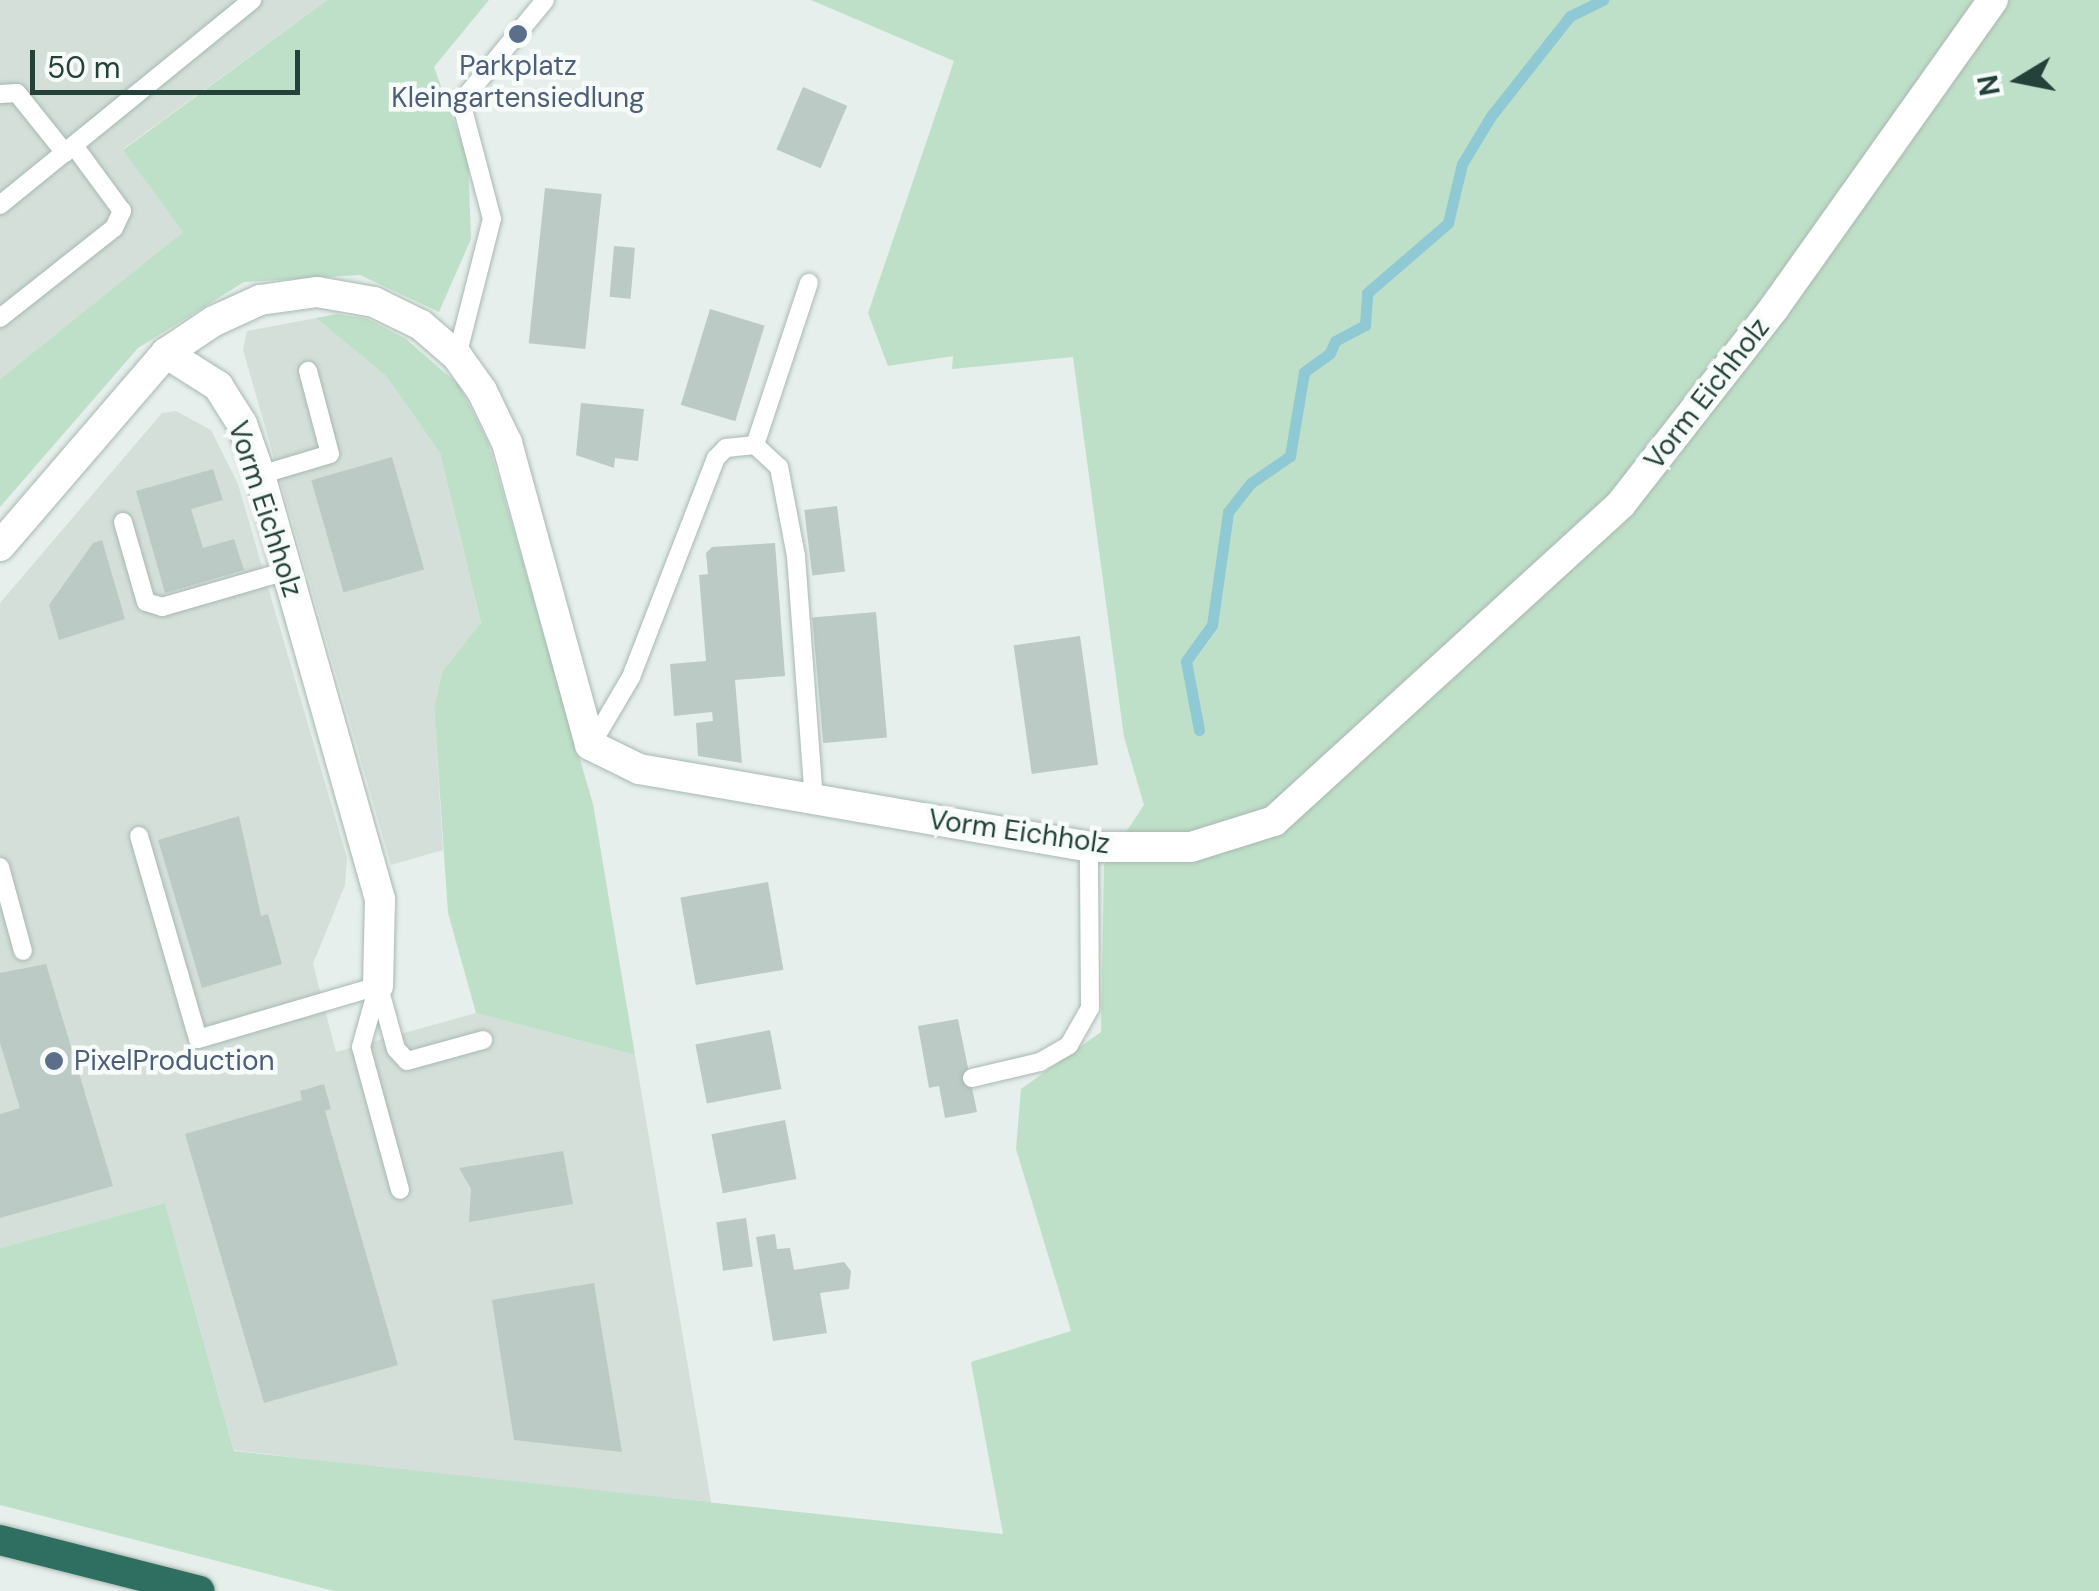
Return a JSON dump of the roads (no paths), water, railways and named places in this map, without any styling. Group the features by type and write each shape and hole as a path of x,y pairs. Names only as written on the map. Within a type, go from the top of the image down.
{"highway":[{"path":"0,1540 200,1591"}],"street":[{"name":"Vorm Eichholz","path":"590,745 638,769 1089,847 1190,847 1274,821 1621,504 1774,308 1993,0"},
{"path":"0,546 166,353 260,300 317,292 374,302 421,324 457,356 507,443 590,745"},
{"name":"Vorm Eichholz","path":"166,353 218,386 242,424 260,475 380,899 378,986"}],"lane":[{"path":"0,205 252,0"},
{"path":"457,356 492,219 461,102 544,0"},
{"path":"0,94 18,92 122,211 114,228 0,318"},
{"path":"755,445 808,283"},
{"path":"260,475 330,454 308,371"},
{"path":"590,745 632,677 716,458 726,448 755,445 779,468 796,556 814,799"},
{"path":"123,522 146,602 162,607 287,572"},
{"path":"139,836 198,1039 378,986"},
{"path":"972,1078 1040,1062 1069,1045 1090,1008 1089,847"},
{"path":"0,867 23,951"},
{"path":"378,986 396,1049 407,1061 483,1040"},
{"path":"378,986 361,1046 400,1190"}],"waterway":[{"path":"1199,730 1186,661 1212,625 1228,512 1251,483 1290,456 1304,372 1330,353 1335,341 1365,325 1367,293 1448,223 1462,164 1491,116 1570,16 1603,0"}],"place":[{"name":"Parkplatz Kleingartensiedlung","path":"518,34"},
{"name":"PixelProduction","path":"54,1061"}]}
